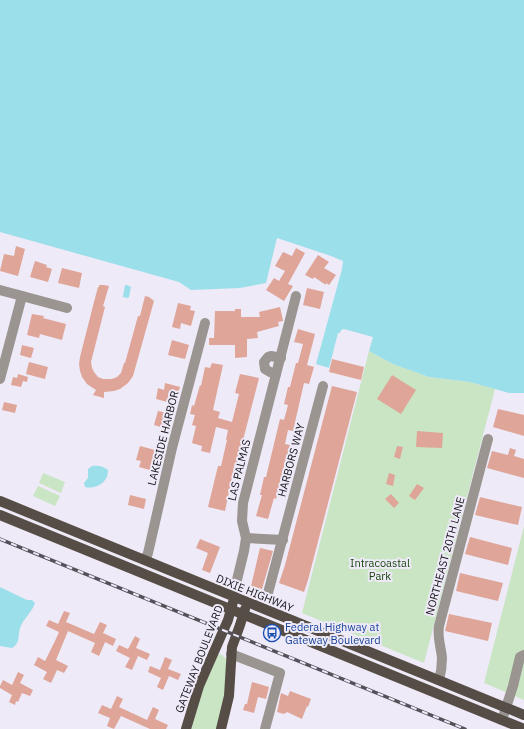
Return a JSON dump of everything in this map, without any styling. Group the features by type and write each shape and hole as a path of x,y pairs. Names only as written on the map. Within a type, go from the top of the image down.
{"main road":[{"name":"DIXIE HIGHWAY","path":"0,501 524,715"},
{"path":"0,515 524,729"},
{"name":"GATEWAY BOULEVARD","path":"186,729 199,686 224,631 234,596"},
{"path":"221,729 229,696 231,654 233,644 247,602"}],"street":[{"path":"0,290 67,308"},
{"path":"0,379 22,296"},
{"name":"LAS PALMAS","path":"234,596 246,538 242,521 243,503 296,296"},
{"name":"LAKESIDE HARBOR","path":"145,560 148,553 170,455 205,323"},
{"path":"276,374 265,369 264,362 271,356 281,358"},
{"name":"HARBORS WAY","path":"268,593 323,386"},
{"name":"NORTHEAST 20TH LANE","path":"439,680 442,670 442,658 438,632 439,626 488,439"},
{"path":"246,538 282,540"},
{"path":"231,654 280,673 265,729"},
{"path":"502,720 513,686 520,656 524,655"}],"green space":[{"name":"Intracoastal Park","path":"369,351 393,364 429,377 470,382 495,389 424,663 302,613"},
{"path":"43,473 65,482 61,493 39,483"},
{"path":"38,486 60,496 55,506 33,496"},
{"path":"524,526 524,700 484,683"},
{"path":"221,654 226,659 226,692 217,729 189,729 198,697 216,656"}],"water":[{"path":"0,0 524,0 524,393 509,393 470,382 429,377 393,364 369,351 373,337 344,329 338,333 329,368 316,364 343,261 277,238 266,283 240,288 191,290 179,282 0,232"},
{"path":"125,285 131,287 128,298 123,297"},
{"path":"92,466 100,466 108,470 107,477 103,482 96,486 90,488 85,487 84,483 88,478 88,469"},
{"path":"0,587 27,600 32,600 35,603 21,625 18,642 12,648 0,646"}],"building":[{"path":"16,246 25,249 18,276 0,271 4,254 14,256"},
{"path":"296,248 305,253 288,284 293,286 284,301 266,290 274,278 279,281 285,271 275,266 283,252 292,256"},
{"path":"318,255 329,262 324,268 336,275 329,285 326,283 326,285 314,277 313,279 305,275"},
{"path":"35,261 47,265 46,267 52,269 48,282 30,277"},
{"path":"62,268 82,273 79,288 58,283"},
{"path":"99,285 109,286 103,306 105,307 91,362 94,372 98,377 103,379 112,379 121,373 145,296 154,301 133,376 128,383 120,389 104,392 104,398 93,395 96,390 87,384 82,377 79,364"},
{"path":"307,288 324,292 320,309 303,305"},
{"path":"178,303 191,306 190,310 195,311 191,326 181,323 180,329 172,327"},
{"path":"280,307 283,321 278,322 279,326 257,332 258,338 247,339 247,357 235,358 235,345 209,345 209,338 214,338 215,311 235,311 235,309 241,309 241,317 260,317 259,312"},
{"path":"32,314 44,316 43,318 66,324 62,340 40,334 39,338 27,335"},
{"path":"298,329 315,334 307,365 314,367 309,384 304,383 293,431 288,430 285,444 290,445 288,454 276,499 274,498 268,519 256,516 262,495 260,495 264,477 266,477 280,419 284,420 288,405 284,404 288,387 290,387 296,363 298,363 303,344 294,342"},
{"path":"172,340 189,345 185,359 168,355"},
{"path":"22,345 34,348 31,358 20,355"},
{"path":"332,359 364,367 361,380 329,372"},
{"path":"29,362 48,367 45,379 26,374"},
{"path":"212,363 223,365 213,410 220,412 218,418 232,422 239,394 235,393 240,374 259,378 237,463 235,463 225,511 208,507 218,466 221,466 228,430 216,427 210,453 201,451 202,446 192,443 196,426 192,425 195,415 190,414 192,405 194,406 200,385 201,386 205,367 210,368"},
{"path":"18,374 28,377 27,382 23,381 21,387 11,385 13,377 17,378"},
{"path":"392,375 416,390 401,414 377,399"},
{"path":"165,383 180,387 178,394 174,392 171,403 156,399 158,388 164,390"},
{"path":"332,386 357,392 304,592 279,583"},
{"path":"4,402 17,405 15,413 2,410"},
{"path":"498,409 524,415 524,436 493,427"},
{"path":"158,411 168,413 164,428 154,425"},
{"path":"417,431 443,433 442,448 416,447"},
{"path":"140,446 155,450 150,470 139,467 141,461 136,460"},
{"path":"397,446 403,447 400,459 394,457"},
{"path":"510,448 516,450 514,456 524,459 524,478 487,468 492,451 508,455"},
{"path":"389,473 395,475 393,486 386,484"},
{"path":"417,484 424,488 415,500 409,496"},
{"path":"391,494 399,503 394,508 385,499"},
{"path":"130,495 146,499 144,509 128,505"},
{"path":"480,497 522,507 518,525 475,515"},
{"path":"470,537 512,548 508,565 465,554"},
{"path":"200,539 220,547 210,573 202,570 208,553 196,548"},
{"path":"260,548 273,551 262,589 251,586"},
{"path":"460,573 503,583 498,601 456,591"},
{"path":"64,611 70,613 66,622 94,634 100,622 107,625 103,633 116,639 113,646 105,642 99,656 91,652 95,643 68,631 56,660 68,666 64,673 57,670 51,683 43,679 47,672 34,665 38,657 45,661 59,632 46,626 49,620 58,624"},
{"path":"449,614 492,623 488,641 445,631"},
{"path":"135,636 140,639 136,648 150,654 147,660 138,656 132,670 125,667 130,658 116,651 119,645 128,649"},
{"path":"165,657 172,660 168,669 181,674 178,680 169,676 163,690 157,687 161,678 148,672 150,666 160,670"},
{"path":"18,672 24,675 20,683 33,690 30,696 22,693 15,705 9,702 12,695 0,688 0,686 3,680 12,685"},
{"path":"252,682 269,687 266,699 258,697 254,713 243,710 245,704 247,704"},
{"path":"290,691 311,699 302,719 287,712 284,714 277,712 281,693 288,696"},
{"path":"117,696 123,699 119,707 147,720 153,707 159,710 155,719 168,725 166,729 150,729 121,716 114,729 107,726 110,718 98,713 102,705 111,709"}],"railway":[{"path":"0,539 465,729"}],"place":[{"name":"Federal Highway at Gateway Boulevard","path":"272,633"}]}
